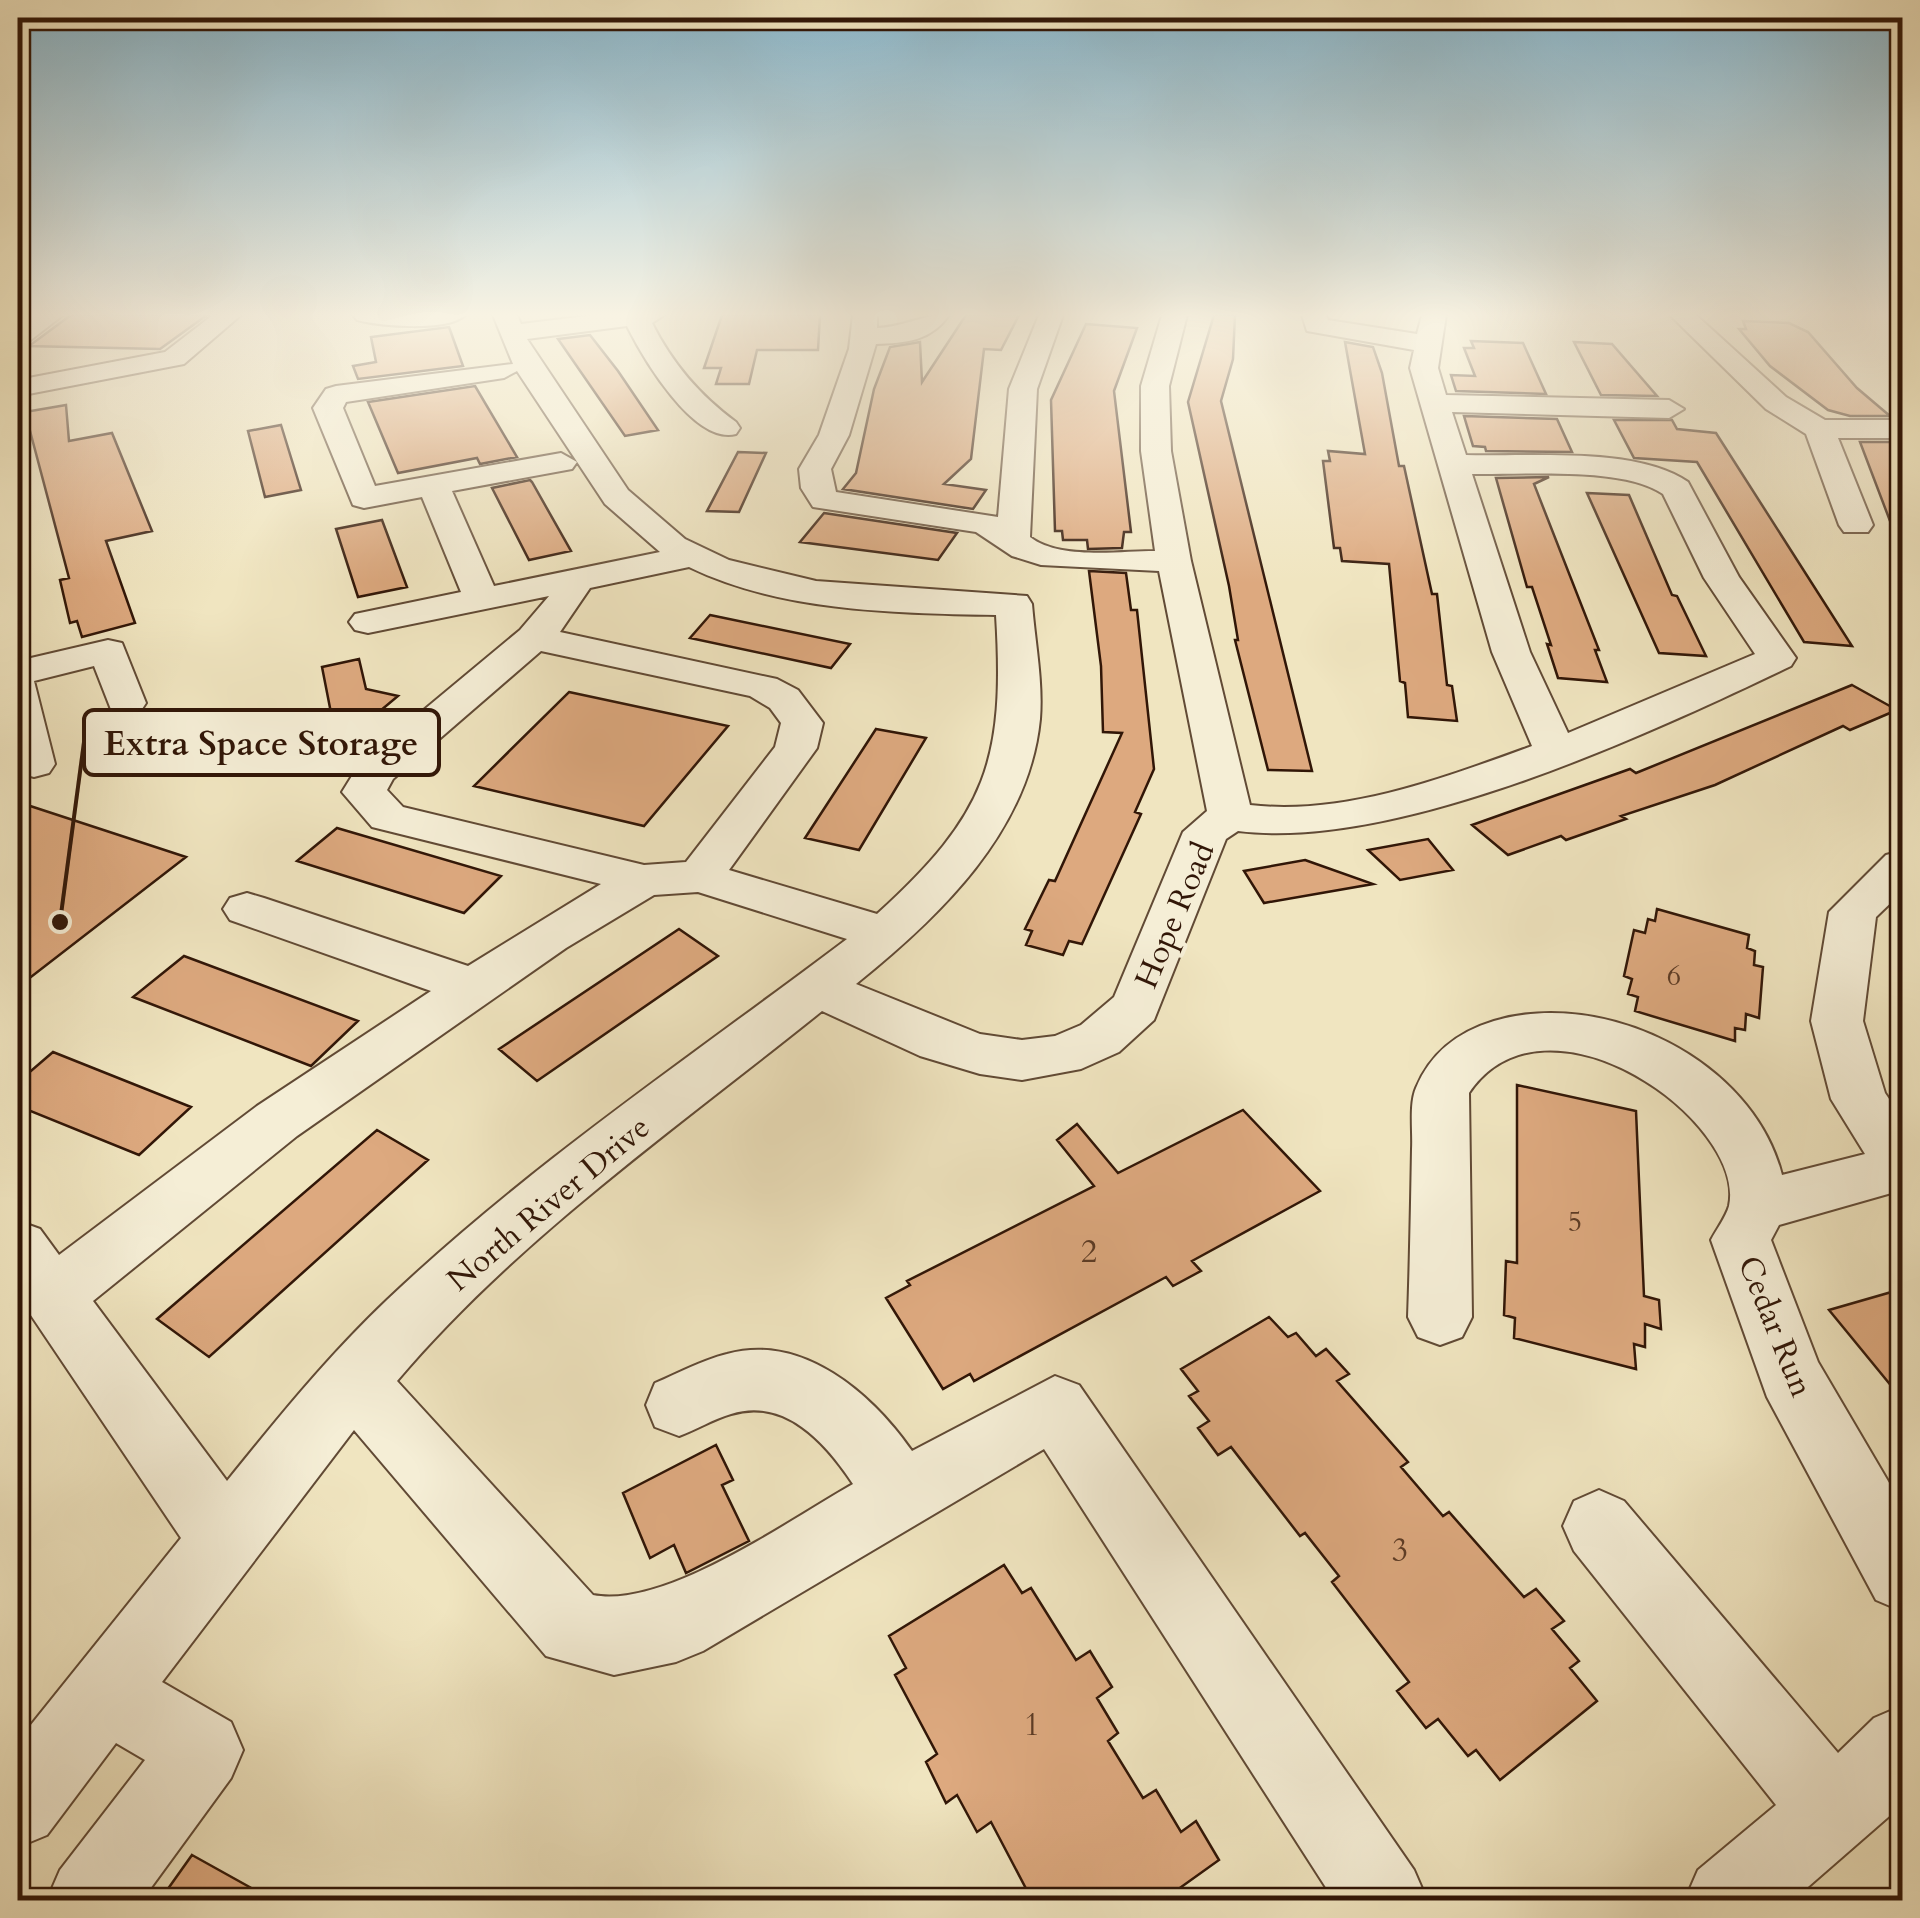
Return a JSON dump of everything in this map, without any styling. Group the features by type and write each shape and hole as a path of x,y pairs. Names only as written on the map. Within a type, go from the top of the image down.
{"street":[{"path":"330,405 328,408 364,498 561,462"},
{"path":"558,405 617,498 638,521 694,555"},
{"path":"695,405 726,428"},
{"path":"842,405 834,435 816,469 817,488 825,500 985,523 1013,540 1020,550 1041,557 1174,561"},
{"path":"1013,540 1022,405"},
{"name":"Hope Road","path":"818,988 979,1057 1037,1060 1091,1046 1117,1029 1136,1007 1206,832 1230,816 1174,561 1156,451 1156,405"},
{"path":"1435,405 1511,652 1556,752"},
{"path":"1496,405 1669,409"},
{"path":"1778,405 1819,429 1902,429"},
{"path":"1582,408 1617,469"},
{"path":"1819,429 1856,524"},
{"path":"1230,816 1276,825 1397,804 1556,752 1686,703 1776,658 1722,578 1678,489 1653,475 1617,469 1453,464"},
{"path":"434,487 482,599"},
{"path":"368,622 694,555"},
{"name":"North River Drive","path":"18,1806 226,1539 408,1320 522,1218 886,934 937,888 975,839 1001,791 1019,716 1014,604 856,598 771,582 694,555"},
{"path":"576,580 556,614 533,638 375,772 364,792 388,816 644,880 700,877 886,934"},
{"path":"533,638 763,687 784,699 802,723 796,748 700,877"},
{"path":"18,673 108,651 126,703"},
{"path":"18,686 34,764"},
{"path":"1759,1206 1902,1165 1859,1099 1837,1021 1853,912 1902,866"},
{"path":"226,1539 35,1272 277,1121 474,986 644,880"},
{"path":"246,908 474,986"},
{"name":"Cedar Run","path":"1440,1316 1441,1092 1458,1061 1499,1038 1557,1028 1605,1034 1658,1061 1704,1099 1746,1151 1759,1206 1741,1240 1790,1376 1898,1554"},
{"path":"679,1404 729,1384 768,1379 809,1392 875,1451 900,1496"},
{"path":"354,1381 573,1629 614,1637 676,1624 1056,1407 1384,1900"},
{"path":"1600,1526 1728,1678 1831,1810"},
{"path":"90,1900 204,1750 106,1693"},
{"path":"1728,1900 1880,1771 1902,1746"}],"building":[{"path":"66,405 69,441 112,433 152,531 106,541 135,623 82,637 77,621 70,623 60,580 69,578 25,412"},
{"path":"369,405 486,405 517,457 480,464 477,458 398,473"},
{"path":"603,405 641,405 658,430 625,436"},
{"path":"871,405 977,405 971,459 944,484 986,490 973,509 843,489 856,473"},
{"path":"1051,405 1116,405 1131,532 1124,532 1122,548 1088,549 1087,540 1063,540 1062,531 1055,531"},
{"path":"1189,405 1222,405 1312,771 1268,770 1235,640 1229,586"},
{"path":"1356,405 1388,405 1399,466 1404,466 1432,594 1437,594 1447,685 1452,686 1457,721 1408,717 1405,683 1400,681 1389,564 1342,561 1340,548 1334,548 1323,461 1330,461 1328,451 1365,454"},
{"path":"1821,405 1876,405 1890,416 1850,416"},
{"path":"1464,416 1557,419 1572,452 1486,451 1485,447 1473,446"},
{"path":"1614,420 1672,420 1677,429 1716,433 1852,646 1804,642 1697,462 1634,458"},
{"path":"281,425 301,490 265,497 248,431"},
{"path":"1860,442 1902,442 1902,542 1898,542"},
{"path":"738,452 766,453 739,512 707,511"},
{"path":"1549,477 1534,484 1599,650 1595,650 1607,682 1558,678 1547,644 1551,645 1532,587 1527,587 1496,478"},
{"path":"530,480 571,551 529,560 492,488"},
{"path":"1587,493 1629,495 1672,595 1677,596 1706,656 1659,653"},
{"path":"824,513 957,533 938,560 800,542"},
{"path":"382,520 407,587 358,597 336,529"},
{"path":"1089,571 1126,573 1131,610 1137,610 1154,769 1135,812 1141,814 1082,944 1069,941 1063,955 1026,945 1032,931 1025,929 1049,880 1055,881 1122,733 1103,732 1101,666"},
{"path":"710,615 850,644 831,668 690,638"},
{"path":"359,659 366,689 398,696 374,716 347,722 332,718 322,667"},
{"path":"1852,685 1897,710 1850,730 1843,726 1715,785 1621,816 1626,819 1566,840 1561,836 1508,855 1472,825 1630,769 1636,773"},
{"path":"569,692 728,726 644,826 474,786"},
{"path":"876,729 926,738 859,850 805,838"},
{"path":"18,802 186,857 18,987"},
{"path":"337,828 501,876 464,913 297,861"},
{"path":"1428,839 1453,870 1400,880 1368,850"},
{"path":"1305,860 1373,884 1264,903 1244,871"},
{"path":"1657,909 1749,935 1747,948 1755,951 1754,965 1763,967 1759,1018 1746,1014 1745,1030 1735,1028 1735,1041 1635,1011 1638,997 1628,994 1632,979 1624,976 1634,930 1645,933 1648,919 1655,921"},
{"path":"679,929 718,956 537,1081 499,1049"},
{"path":"184,956 358,1021 311,1066 133,997"},
{"path":"53,1052 191,1107 139,1155 18,1106 18,1082"},
{"path":"1517,1085 1636,1111 1644,1296 1659,1300 1661,1329 1645,1324 1645,1347 1634,1344 1636,1369 1514,1338 1515,1318 1504,1315 1506,1261 1517,1263"},
{"path":"1243,1110 1320,1191 1192,1261 1201,1271 1173,1286 1166,1277 974,1381 970,1374 943,1389 886,1298 910,1285 907,1281 1094,1186 1057,1140 1077,1124 1118,1173"},
{"path":"377,1130 428,1160 209,1357 157,1319"},
{"path":"1902,1289 1902,1399 1829,1310"},
{"path":"1269,1317 1288,1337 1296,1333 1316,1356 1326,1349 1349,1374 1337,1381 1408,1462 1401,1467 1443,1516 1449,1512 1524,1597 1536,1589 1564,1621 1552,1629 1579,1661 1570,1668 1597,1701 1500,1780 1476,1750 1468,1756 1438,1719 1426,1728 1397,1691 1409,1682 1332,1582 1339,1576 1305,1533 1300,1536 1231,1447 1218,1455 1198,1428 1209,1421 1189,1396 1198,1391 1181,1369"},
{"path":"716,1445 733,1480 722,1485 749,1541 686,1573 674,1545 650,1558 623,1493"},
{"path":"1004,1565 1022,1593 1031,1588 1076,1660 1090,1651 1112,1687 1097,1698 1118,1733 1108,1741 1143,1798 1156,1790 1181,1832 1196,1821 1219,1860 1163,1900 1032,1900 991,1822 977,1832 957,1795 946,1803 926,1762 937,1754 895,1675 906,1668 889,1636"},
{"path":"192,1855 273,1900 160,1900"}],"place":[{"name":"Extra Space Storage","path":"60,922"}]}
